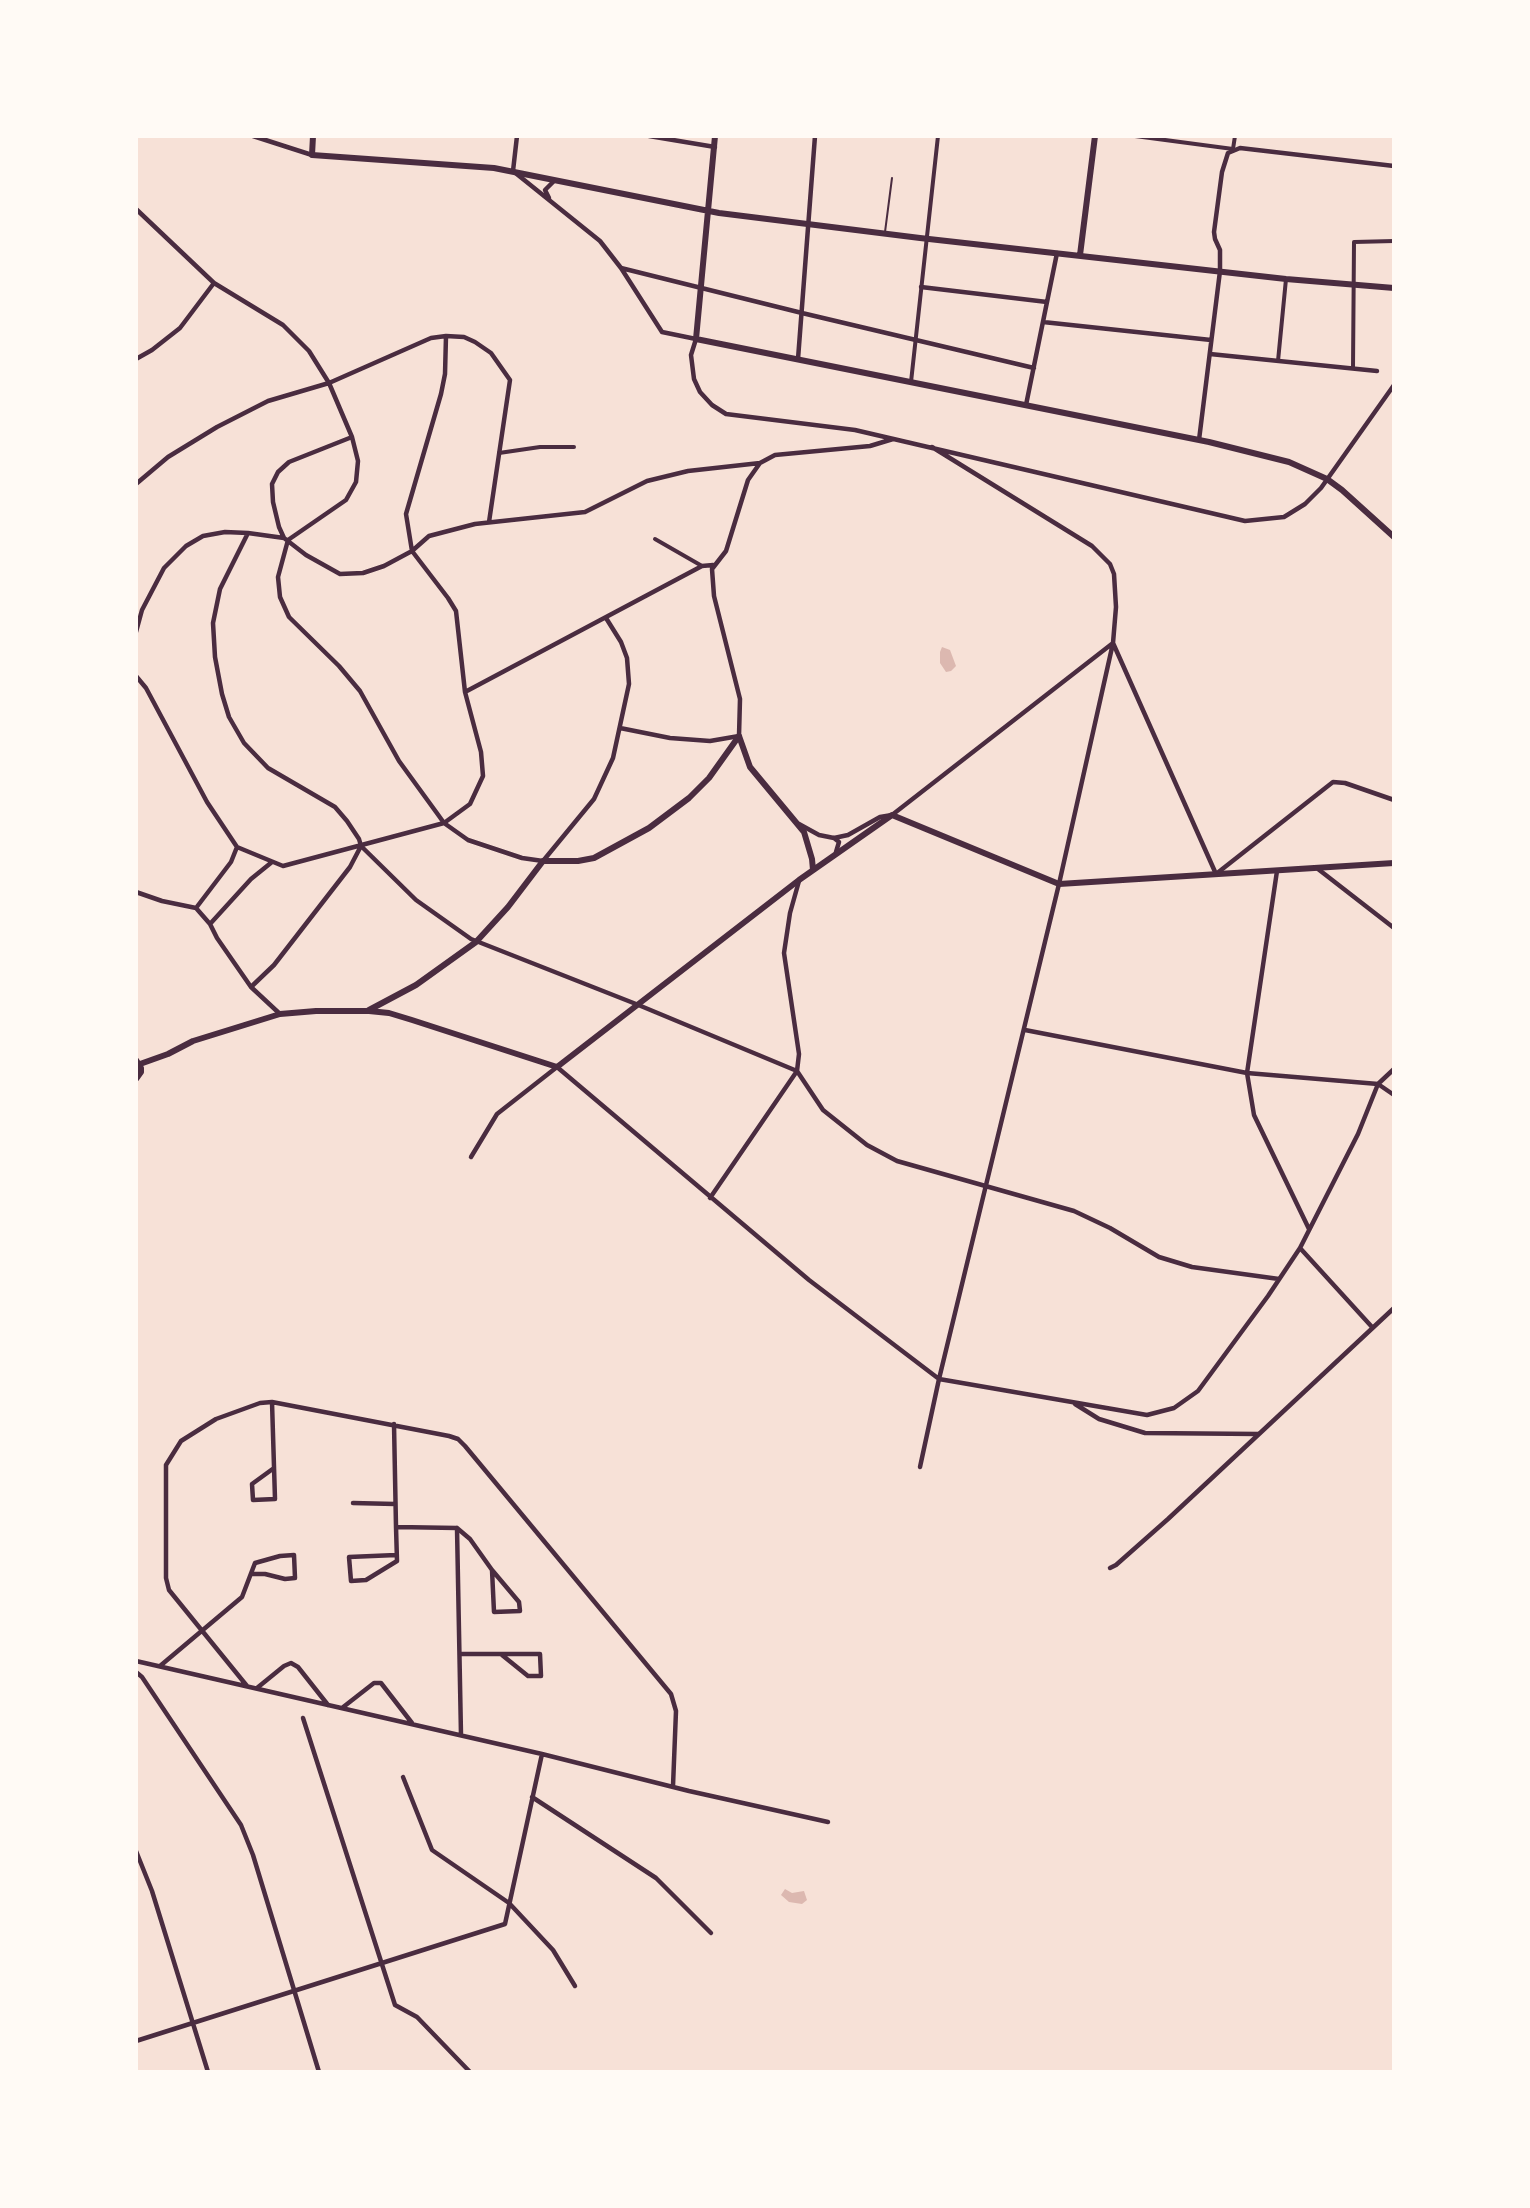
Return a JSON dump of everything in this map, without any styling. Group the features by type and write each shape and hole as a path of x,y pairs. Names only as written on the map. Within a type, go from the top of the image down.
{"street":[{"path":"254,136 312,155 513,171 708,211 927,239 1286,279 1394,288"},
{"path":"312,155 313,136"},
{"path":"513,171 517,136"},
{"path":"649,136 715,147"},
{"path":"715,136 696,339 691,355 694,379 700,392 716,408 738,417 855,430 1245,521 1284,517 1305,504 1327,479 1394,384"},
{"path":"798,359 816,136"},
{"path":"911,382 938,136"},
{"path":"1080,255 1095,136"},
{"path":"1135,136 1394,166"},
{"path":"1199,440 1220,271 1220,250 1214,232 1224,161 1233,149 1234,136"},
{"path":"513,171 600,241 621,268 662,332 1199,440 1289,462 1327,479 1361,505 1394,537"},
{"path":"550,200 545,190 549,183 555,180"},
{"path":"136,210 214,283 283,325 309,351 329,383 352,437 358,461 356,482 346,500 286,539 248,532 225,532 203,536 186,546 164,568 142,610 136,632"},
{"path":"1353,368 1354,243 1394,241"},
{"path":"1026,405 1057,253"},
{"path":"621,268 802,314 1034,368"},
{"path":"1278,361 1286,279"},
{"path":"136,359 152,350 180,328 214,283"},
{"path":"921,287 1047,302"},
{"path":"1043,322 1211,340"},
{"path":"136,676 146,688 207,802 237,847 272,862 283,866 444,823 470,804 483,776 481,752 465,692 456,611 412,550 406,514 441,394 445,374 446,336"},
{"path":"136,484 168,457 217,427 268,401 329,383 431,338 464,337 491,353 510,380 489,522"},
{"path":"1210,354 1377,371"},
{"path":"352,437 289,462 278,472 272,484 273,502 279,527 286,539 306,555 340,574 363,573 384,566 412,550 429,536 489,522 585,512 647,481 688,471 760,463 775,455 870,446 895,439"},
{"path":"499,453 540,447 574,447"},
{"path":"920,1467 985,1186 1059,884 1113,643 1116,608 1114,574 1110,564 1092,546 932,447"},
{"path":"760,463 748,480 726,551 713,565 712,582 740,699 740,736 750,767 804,832 813,870"},
{"path":"248,532 220,589 213,623 215,657 229,717 244,743 268,768 335,807 347,821 361,846 416,900 476,942 636,1004 797,1071 823,1110 867,1145 897,1161 1074,1211 1110,1228 1159,1257 1192,1268 1279,1279"},
{"path":"286,539 278,577 280,597 289,617 360,690 399,761 444,823 468,840 522,858 543,861 578,861 594,858 649,828 689,798 740,736"},
{"path":"655,539 702,566"},
{"path":"465,692 702,566 713,565"},
{"path":"369,1011 416,985 476,942 508,907 594,799 614,758 629,684 627,658 621,642 606,618"},
{"path":"471,1157 497,1114 636,1004 799,880 892,815 1113,643"},
{"path":"1113,643 1216,874"},
{"path":"620,728 670,738 710,741 740,736"},
{"path":"1216,874 1333,782 1345,783 1394,800"},
{"path":"797,823 819,835 834,838 848,835 880,817 892,815 1059,884 1394,863"},
{"path":"834,838 839,842 839,849 835,855"},
{"path":"251,987 274,965 350,867 361,846"},
{"path":"196,908 231,862 237,847"},
{"path":"210,924 251,879 272,862"},
{"path":"1318,869 1394,928"},
{"path":"1277,871 1247,1073 1257,1122 1309,1229"},
{"path":"711,1198 797,1071 799,1054 784,953 790,913 799,880"},
{"path":"136,892 162,901 196,908 210,924 251,987 280,1014"},
{"path":"136,1079 141,1072 138,1062 168,1054 193,1041 280,1014 316,1011 389,1013 557,1067 808,1280 939,1379 1147,1415 1159,1413 1185,1402 1198,1391 1279,1279 1300,1248 1358,1134 1378,1084 1394,1069"},
{"path":"1025,1030 1247,1073 1378,1084 1394,1095"},
{"path":"1300,1248 1372,1327"},
{"path":"1110,1568 1168,1519 1394,1308"},
{"path":"272,1402 275,1499 253,1500 252,1484 273,1468"},
{"path":"247,1686 169,1590 166,1578 166,1465 181,1441 216,1419 260,1403 272,1402 455,1437 465,1446 671,1694 676,1711 673,1786"},
{"path":"1073,1403 1099,1419 1145,1433 1258,1434"},
{"path":"394,1424 397,1562 366,1580 351,1581 350,1557 396,1555"},
{"path":"353,1503 396,1504"},
{"path":"396,1527 458,1528 470,1539 519,1602 520,1611 494,1612 492,1570"},
{"path":"458,1528 461,1735"},
{"path":"160,1666 242,1597 255,1563 280,1556 294,1556 295,1578 285,1579 265,1574 251,1574"},
{"path":"460,1654 540,1654 541,1676 528,1677 502,1655"},
{"path":"136,1661 828,1822"},
{"path":"257,1688 291,1663 298,1666 328,1704"},
{"path":"136,1672 142,1677 241,1825 253,1855 319,2072"},
{"path":"342,1708 374,1683 381,1683 413,1724"},
{"path":"303,1718 396,2005 417,2017 470,2072"},
{"path":"136,2041 505,1924 542,1754"},
{"path":"403,1777 432,1850 510,1903 553,1950 575,1986"},
{"path":"532,1797 656,1878 711,1933"},
{"path":"136,1851 152,1891 208,2072"}],"lane":[{"path":"885,232 892,178"}],"shaded area":[{"path":"942,647 950,650 956,666 951,671 946,672 940,663"},
{"path":"785,1889 792,1893 804,1891 807,1900 802,1904 789,1902 781,1895"}]}
